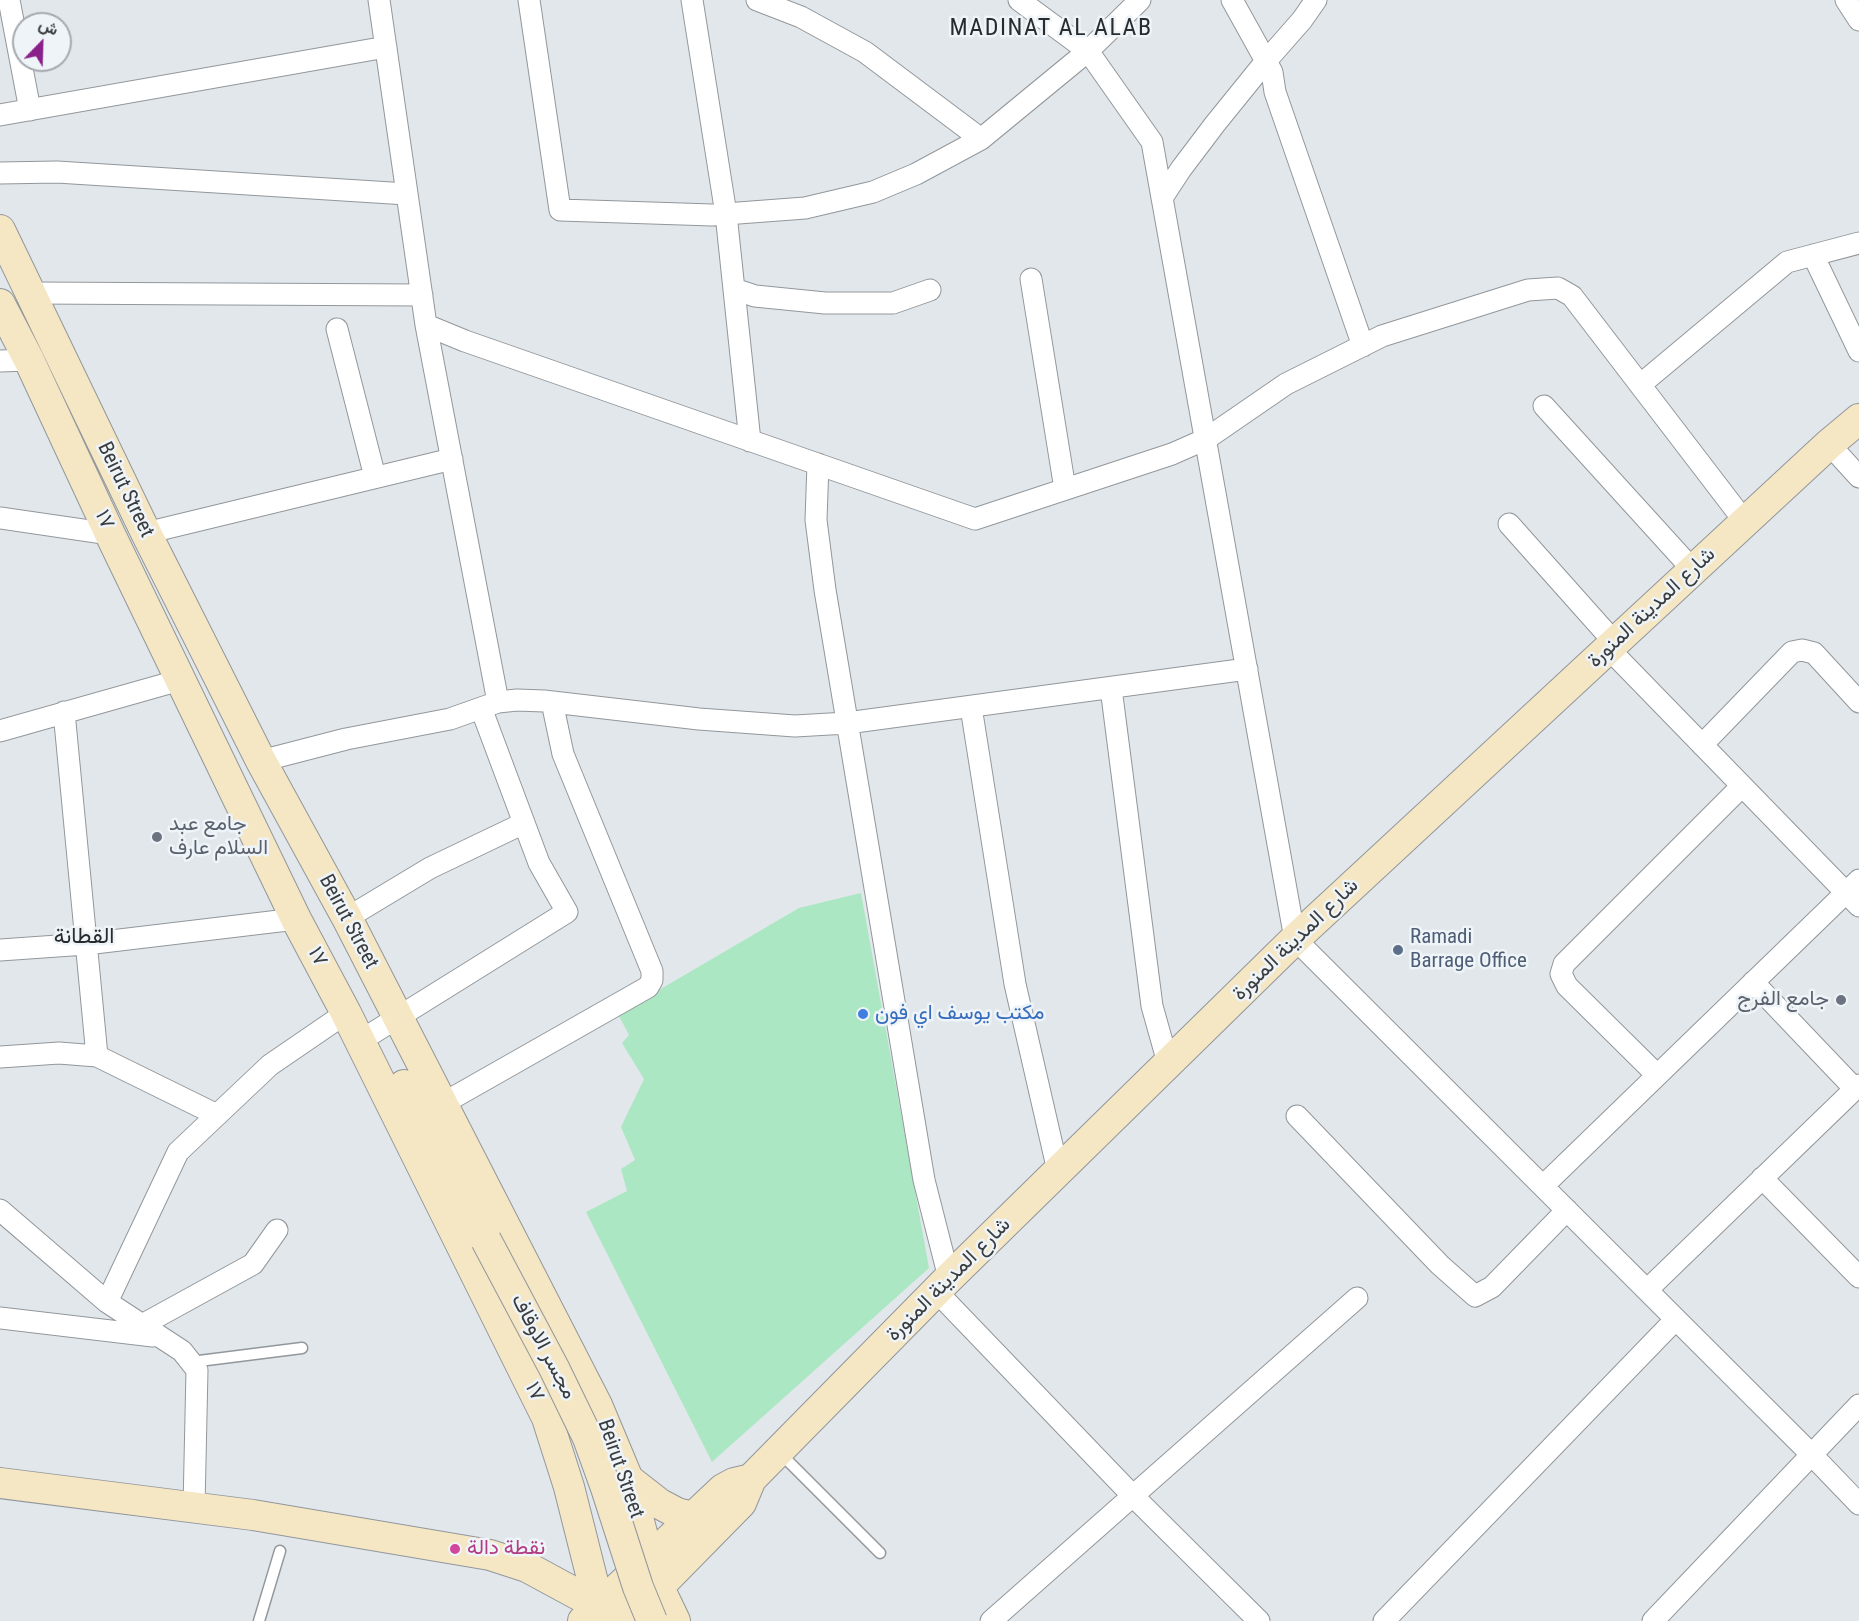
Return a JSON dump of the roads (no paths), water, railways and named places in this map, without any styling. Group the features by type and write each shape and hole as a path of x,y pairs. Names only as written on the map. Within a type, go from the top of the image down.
{"street":[{"path":"9,0 30,110"},
{"path":"360,1041 567,912 539,863 524,823 489,705 452,459 426,325 379,0"},
{"path":"529,0 560,210 726,214 805,208 873,192 916,174 981,139 1088,51 1140,0"},
{"path":"692,0 726,214 750,441"},
{"path":"757,0 801,17 865,52 981,139"},
{"path":"1019,0 1088,51 1152,142 1295,939 1812,1454 1859,1504"},
{"path":"1232,0 1272,72 1275,92 1363,346"},
{"path":"1162,198 1208,133 1316,0"},
{"path":"1846,0 1859,20"},
{"path":"0,115 386,47"},
{"path":"0,173 57,172 407,194"},
{"name":"Beirut Street","path":"0,230 146,533 261,761 347,918 592,1395 628,1479 648,1561 658,1588 675,1621"},
{"path":"1640,385 1787,262 1859,243"},
{"path":"1813,255 1859,351"},
{"path":"1031,279 1065,489"},
{"path":"426,325 975,519 1172,454 1206,439 1286,384 1382,336 1528,290 1558,288 1572,297 1744,522"},
{"path":"734,289 755,296 825,303 893,303 930,290"},
{"path":"32,293 422,295"},
{"name":"١٧","path":"0,304 14,360 110,534 297,919 360,1041 546,1418 569,1487 596,1616"},
{"path":"338,329 375,477"},
{"path":"1544,406 1693,570"},
{"name":"شارع المدينة المنورة","path":"751,1479 943,1285 1295,939 1744,522 1859,419"},
{"path":"1829,444 1859,477"},
{"path":"146,533 452,459"},
{"path":"818,464 816,520 825,590 943,1285 1132,1495 1259,1621"},
{"path":"0,518 110,534"},
{"path":"1509,524 1612,646 1702,745 1855,893 1753,982 1543,1186"},
{"path":"1702,745 1792,652 1802,650 1814,653 1859,702"},
{"path":"261,761 346,739 450,719 489,705 517,700 699,719 795,726 847,723 1247,669"},
{"path":"0,731 180,680"},
{"path":"1111,688 1152,1006 1168,1063"},
{"path":"442,1104 648,987 652,980 652,971 563,754 552,702"},
{"path":"971,707 1015,984 1058,1172"},
{"path":"64,712 97,1056"},
{"path":"1657,1075 1567,986 1560,974 1564,964 1742,786"},
{"path":"347,918 430,868 524,823"},
{"path":"0,950 86,944 297,919"},
{"path":"1647,1290 1857,1087 1753,982"},
{"path":"107,1302 178,1152 270,1065 346,1013"},
{"name":"مجسر الاوقاف","path":"397,1018 400,1035 399,1058 404,1086"},
{"name":"مجسر الاوقاف","path":"360,1041 386,1060 404,1086 555,1368 588,1438 638,1587 652,1621"},
{"path":"0,1057 59,1053 97,1056 217,1116"},
{"path":"1297,1116 1440,1265 1475,1296 1492,1287 1567,1210"},
{"path":"1762,1178 1859,1277"},
{"path":"0,1210 107,1302 182,1351 197,1370 194,1507"},
{"path":"142,1325 253,1264 277,1230"},
{"path":"992,1621 1357,1298"},
{"path":"0,1317 160,1337"},
{"path":"1384,1621 1676,1319"},
{"path":"1653,1621 1859,1405"},
{"path":"628,1479 660,1504 677,1513 694,1517"},
{"path":"0,1483 253,1515 490,1555 527,1567 596,1616 648,1561 723,1489 734,1483 751,1479"},
{"path":"625,1621 741,1503 751,1479"}],"lane":[{"path":"191,1362 302,1348"},
{"path":"778,1451 880,1553"},
{"path":"259,1621 280,1551"}],"place":[{"name":"جامع عبد السلام عارف","path":"157,837"},
{"name":"Ramadi Barrage Office","path":"1398,950"},
{"name":"جامع الفرج","path":"1841,1000"},
{"name":"مكتب يوسف اي فون","path":"863,1014"},
{"name":"نقطة دالة","path":"455,1549"}],"district":[{"name":"MADINAT AL ALAB","path":"1051,29"},
{"name":"القطانة","path":"84,937"}]}
